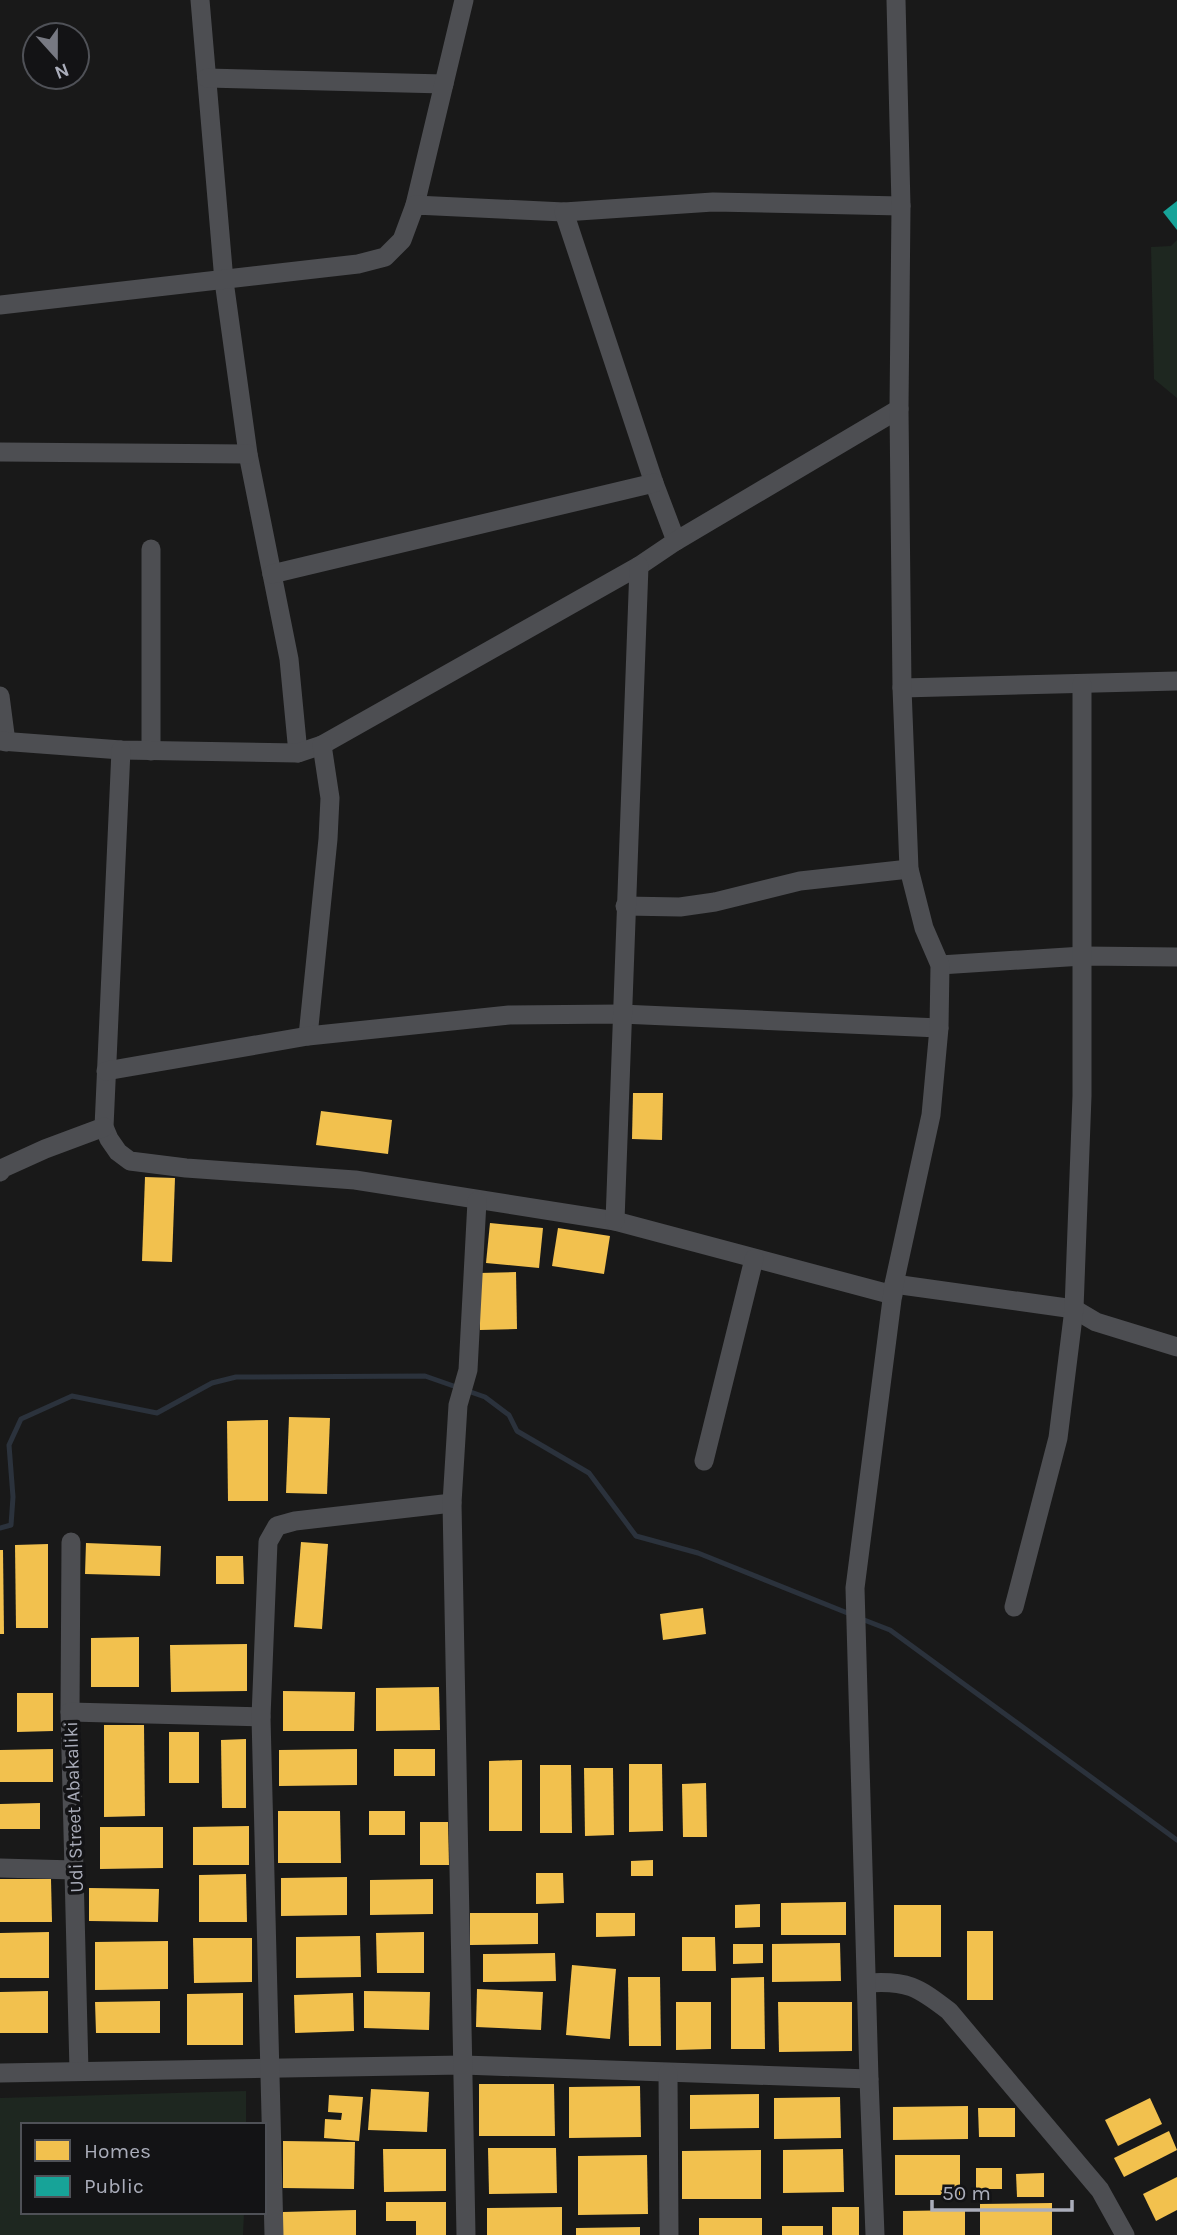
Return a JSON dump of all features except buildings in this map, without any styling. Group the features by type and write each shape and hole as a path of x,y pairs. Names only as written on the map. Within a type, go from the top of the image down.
{"street":[{"path":"200,0 224,281 248,454 289,659 298,753"},
{"path":"0,305 224,281 358,264 385,257 402,240 415,205 464,0"},
{"path":"876,2235 855,1588 894,1289 931,1115 939,1028 940,965 924,928 909,869 902,688 901,206 896,0"},
{"path":"206,78 444,84"},
{"path":"415,205 564,212 713,202 901,206"},
{"path":"564,212 654,483 676,541"},
{"path":"0,696 3,742 121,750 298,753 322,745 639,566 676,541 900,409"},
{"path":"0,452 248,454"},
{"path":"272,574 654,483"},
{"path":"151,549 151,751"},
{"path":"615,1221 639,566"},
{"path":"902,688 1177,681"},
{"path":"1014,1607 1058,1438 1074,1308 1082,1096 1082,684"},
{"path":"308,1036 330,798 322,745"},
{"path":"121,750 104,1127 118,1152 130,1161 186,1168 355,1180 615,1221 754,1259 894,1289 1035,1301 1074,1308 1096,1322 1177,1348"},
{"path":"625,905 680,907 715,902 800,881 909,869"},
{"path":"940,965 1083,956 1177,957"},
{"path":"106,1071 308,1036 509,1014 621,1014 939,1028"},
{"path":"0,1172 45,1149 104,1127"},
{"path":"466,2235 452,1503 458,1405 468,1370 477,1201"},
{"path":"704,1461 754,1259"},
{"path":"274,2235 261,1717 268,1542 277,1526 295,1521 452,1503"},
{"name":"Udi Street Abakaliki","path":"71,1542 70,1712 79,2071"},
{"path":"70,1712 261,1717"},
{"path":"0,1868 75,1870"},
{"path":"867,1983 888,1981 921,1989 949,2011 1100,2190 1125,2235"},
{"path":"0,2073 463,2066 869,2078"},
{"path":"668,2073 669,2235"}],"shaded area":[{"path":"1177,240 1177,398 1154,379 1151,247 1171,246"},
{"path":"246,2091 246,2123 21,2123 21,2214 244,2214 243,2235 0,2235 0,2098"}],"waterway":[{"path":"0,1528 11,1525 13,1497 9,1445 21,1419 72,1396 157,1413 212,1383 236,1377 425,1376 485,1397 509,1415 517,1431 589,1473 636,1536 698,1553 850,1614"},
{"path":"859,1618 890,1630 1177,1840"}]}
